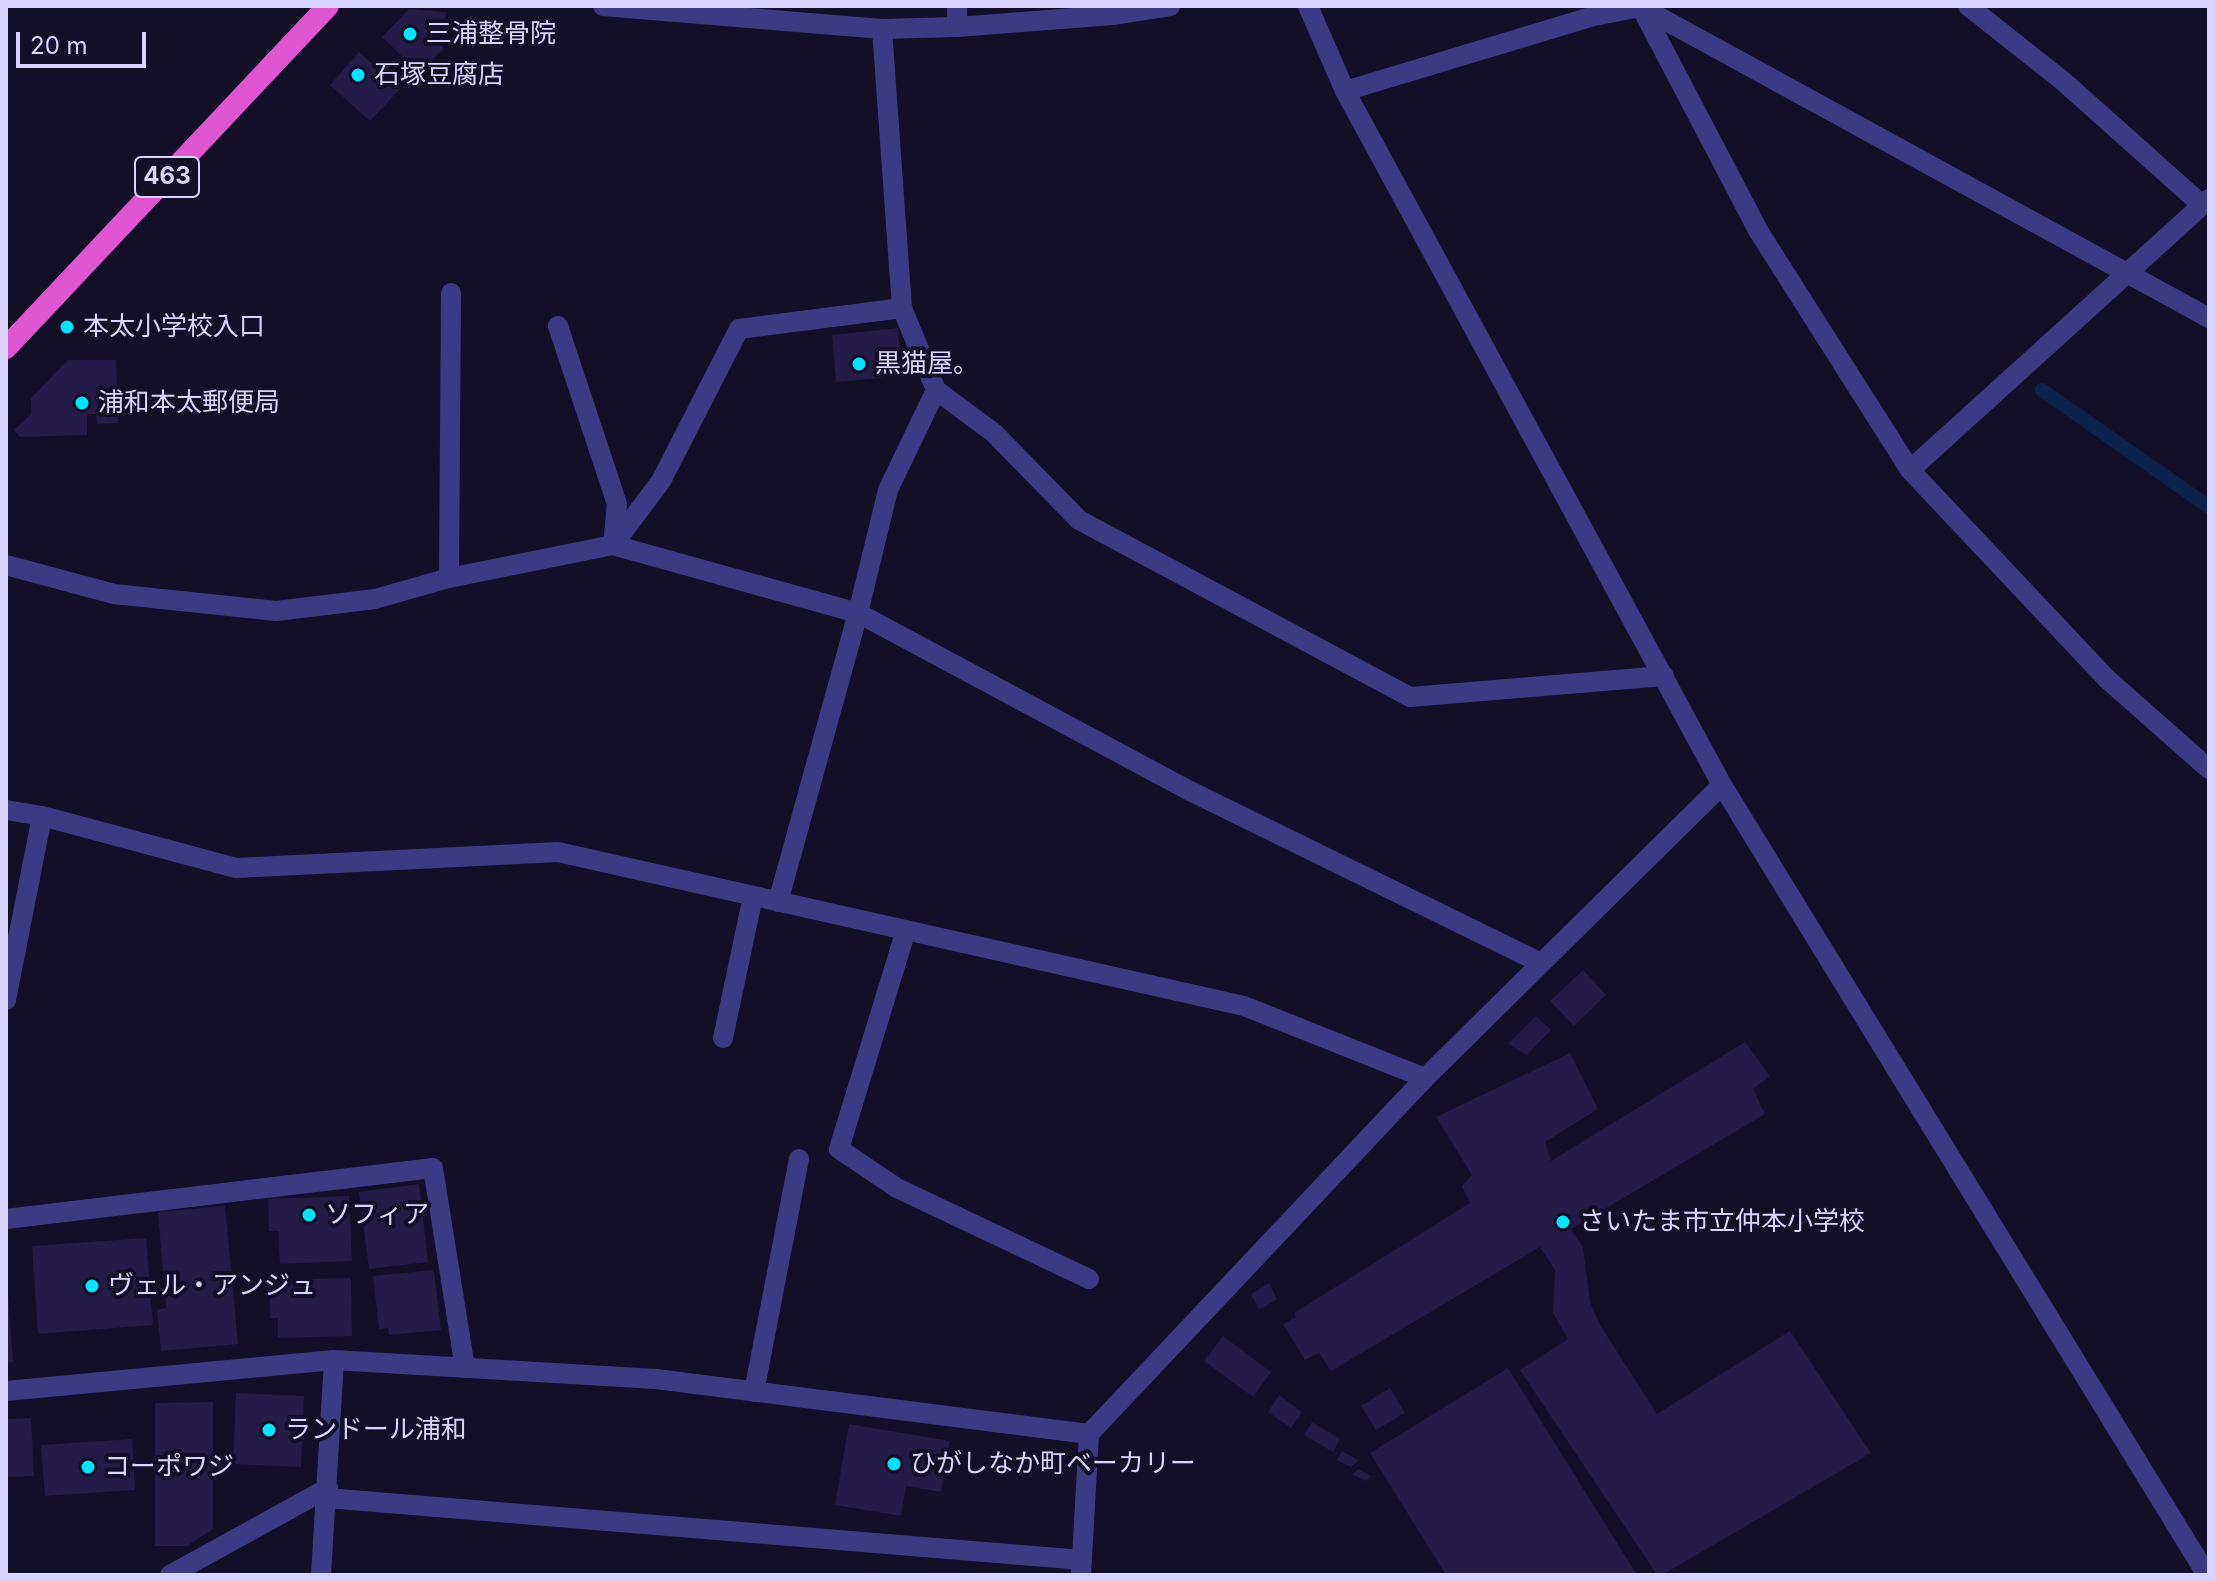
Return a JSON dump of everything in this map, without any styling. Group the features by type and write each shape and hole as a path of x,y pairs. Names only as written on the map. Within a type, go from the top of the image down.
{"highway":[{"name":"463","path":"6,348 328,6"}],"street":[{"path":"603,6 882,29 957,27 1113,15 1170,6"},
{"path":"957,6 957,27"},
{"path":"1308,6 1345,91 1722,785 2206,1563"},
{"path":"1910,470 2206,202 2063,81 1968,6"},
{"path":"1345,91 1595,11 1641,7 2209,318"},
{"path":"1641,7 1759,232 1910,470 2107,679 2209,769"},
{"path":"882,29 902,308 936,390 994,433 1079,520 1410,697 1664,676"},
{"path":"449,578 451,293"},
{"path":"613,545 661,481 739,329 902,308"},
{"path":"558,326 617,504 613,545"},
{"path":"778,902 858,613 888,490 936,390"},
{"path":"6,565 114,594 276,611 375,599 449,578 613,545 858,613 1188,790 1541,963"},
{"path":"170,1575 327,1493 1081,1567 1089,1434 1425,1078 1722,785"},
{"path":"6,810 42,816 236,868 558,852 1244,1006 1425,1078"},
{"path":"6,1000 42,816"},
{"path":"723,1038 753,896"},
{"path":"906,930 839,1149 897,1188 1089,1279"},
{"path":"754,1392 799,1159"},
{"path":"6,1219 433,1168 465,1368"},
{"path":"6,1391 334,1360 656,1379 1089,1434"},
{"path":"321,1575 334,1360"}],"building":[{"path":"409,9 446,12 443,49 420,74 382,37"},
{"path":"359,52 400,89 370,121 330,85"},
{"path":"898,328 902,376 836,382 832,335"},
{"path":"68,360 116,360 118,423 97,424 96,414 87,414 87,435 20,437 14,430 31,414 31,398"},
{"path":"1583,970 1606,995 1574,1026 1550,1001"},
{"path":"1536,1016 1551,1030 1527,1055 1508,1044"},
{"path":"1745,1042 1770,1076 1753,1089 1765,1114 1571,1229 1583,1247 1590,1302 1600,1325 1657,1414 1790,1331 1871,1453 1662,1575 1657,1575 1520,1370 1568,1339 1553,1313 1555,1270 1540,1247 1331,1371 1319,1353 1305,1360 1283,1324 1296,1317 1294,1313 1470,1203 1462,1186 1472,1175 1436,1117 1570,1053 1598,1109 1545,1142 1551,1161"},
{"path":"419,1184 428,1262 369,1269 359,1192"},
{"name":"ソフィア","path":"349,1196 352,1261 280,1264 278,1231 269,1231 268,1199"},
{"path":"225,1206 238,1344 161,1351 157,1310 166,1308 158,1212"},
{"name":"ヴェル・アンジュ","path":"146,1238 153,1325 38,1334 32,1246"},
{"path":"434,1270 441,1330 389,1335 388,1328 379,1329 373,1276"},
{"path":"351,1278 352,1336 278,1338 278,1318 270,1318 269,1280"},
{"path":"1269,1283 1277,1299 1259,1310 1251,1294"},
{"path":"6,1293 13,1362 6,1363"},
{"path":"1223,1336 1271,1372 1253,1397 1204,1361"},
{"path":"1508,1368 1637,1575 1446,1575 1370,1453"},
{"path":"1390,1388 1405,1413 1376,1430 1361,1406"},
{"name":"ランドール浦和","path":"236,1393 304,1396 301,1467 233,1464"},
{"path":"1279,1395 1302,1412 1291,1428 1268,1412"},
{"path":"213,1402 213,1529 187,1546 155,1546 155,1403"},
{"path":"31,1418 34,1476 6,1477 6,1419"},
{"path":"1312,1422 1340,1439 1333,1452 1304,1435"},
{"name":"ひがしなか町ベーカリー","path":"849,1424 950,1441 941,1492 906,1486 901,1516 835,1505"},
{"name":"コーポワジ","path":"132,1439 135,1490 45,1496 41,1445"},
{"path":"1342,1451 1359,1460 1351,1467 1337,1460"},
{"path":"1359,1469 1371,1476 1366,1481 1352,1474"}],"waterway":[{"path":"2042,390 2209,507"}],"place":[{"name":"三浦整骨院","path":"410,34"},
{"name":"石塚豆腐店","path":"358,75"},
{"name":"本太小学校入口","path":"67,327"},
{"name":"黒猫屋。","path":"859,364"},
{"name":"浦和本太郵便局","path":"82,403"},
{"name":"ソフィア","path":"309,1215"},
{"name":"さいたま市立仲本小学校","path":"1563,1222"},
{"name":"ヴェル・アンジュ","path":"92,1286"},
{"name":"ランドール浦和","path":"269,1430"},
{"name":"ひがしなか町ベーカリー","path":"894,1464"},
{"name":"コーポワジ","path":"88,1467"}]}
